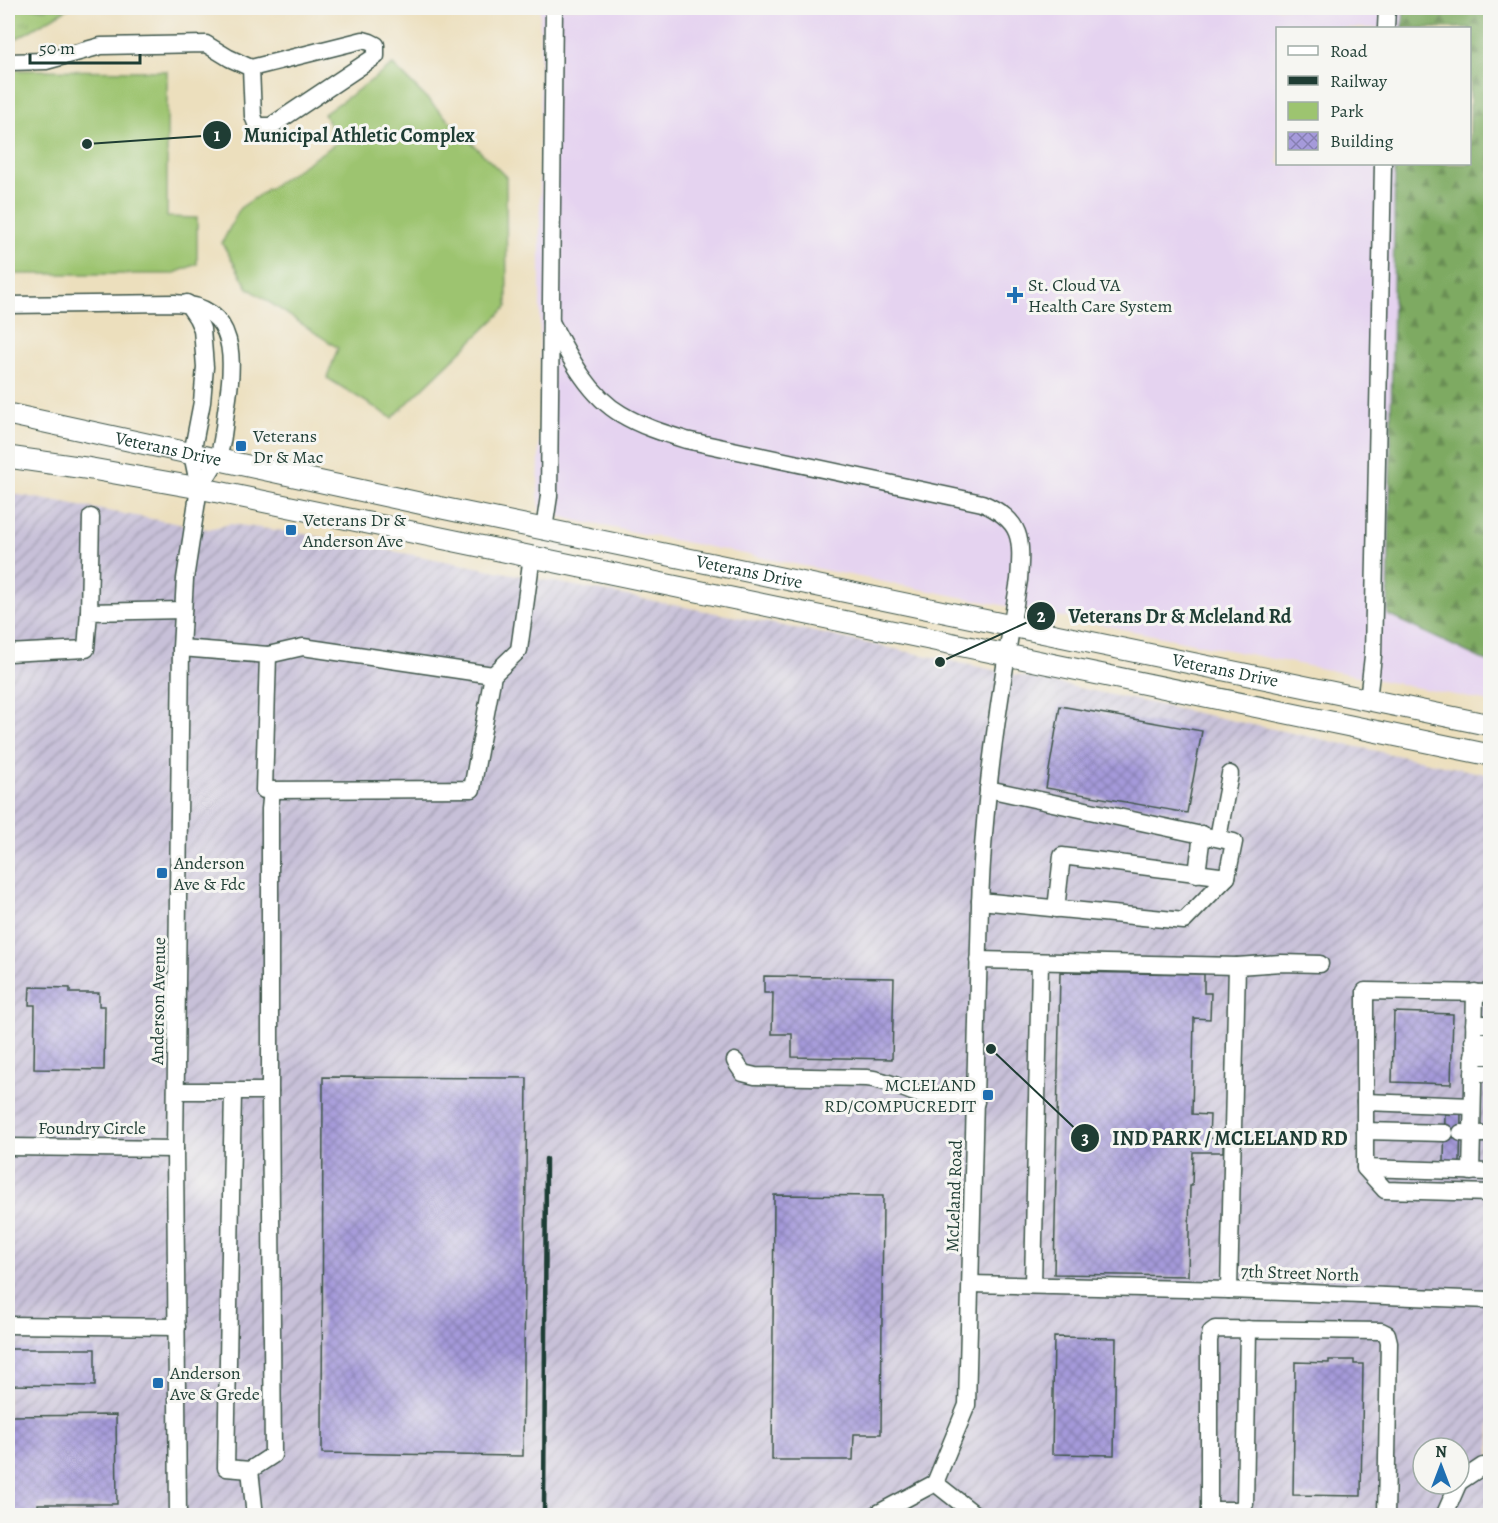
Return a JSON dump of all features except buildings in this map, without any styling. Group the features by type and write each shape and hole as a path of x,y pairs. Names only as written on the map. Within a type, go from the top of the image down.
{"main road":[{"name":"Veterans Drive","path":"8,414 544,529 1491,725"},
{"name":"Veterans Drive","path":"8,458 92,469 199,488 1491,755"}],"street":[{"path":"544,529 549,496 554,8"},
{"path":"1386,27 1387,8"},
{"path":"8,62 46,61 101,46 206,44 251,68 363,40 376,45 376,56 271,126 257,126 253,116 251,68"},
{"path":"1368,700 1373,656 1383,165"},
{"path":"8,306 187,303"},
{"name":"Anderson Avenue","path":"178,1515 175,1149 181,648 183,610 199,488 192,454 202,402 204,347 198,318 187,303"},
{"name":"Anderson Avenue","path":"187,303 209,311 218,320 229,344 230,383 217,459 199,488"},
{"name":"McLeland Road","path":"551,322 566,350 597,394 618,413 650,429 686,440 982,503 1001,511 1013,523 1021,558 988,789 980,901 967,1405 935,1482"},
{"path":"8,653 86,649 91,517"},
{"path":"268,655 264,790 472,789 493,675 519,650 532,556"},
{"path":"89,612 183,610"},
{"path":"181,648 268,655 303,647 493,675"},
{"path":"1218,838 1230,774"},
{"path":"980,901 1184,921 1227,878 1234,842 988,789"},
{"path":"233,1091 226,1468 250,1470 273,1455 270,1091 272,790"},
{"path":"1197,874 1202,834"},
{"path":"1056,909 1062,856 1227,878"},
{"path":"978,960 1237,966 1281,963 1320,964"},
{"path":"1033,1285 1040,962"},
{"name":"7th Street North","path":"1237,966 1229,1290 1491,1300"},
{"path":"1471,1172 1459,1133 1472,1106 1481,1057 1483,993 1365,991 1365,1168 1385,1190 1491,1193"},
{"path":"735,1061 743,1073 755,1076 885,1080 918,1094 976,1102"},
{"path":"176,1091 270,1091"},
{"path":"1365,1102 1472,1106"},
{"path":"1365,1131 1491,1134"},
{"name":"Foundry Circle","path":"8,1147 175,1149"},
{"path":"1365,1168 1491,1172"},
{"path":"971,1284 1229,1290"},
{"path":"8,1325 177,1327"},
{"path":"1248,1329 1245,1504 1240,1510 1209,1513 1209,1340 1211,1332 1215,1329 1248,1329 1381,1331 1387,1334 1389,1342 1386,1515"},
{"path":"1471,1474 1483,1466"},
{"path":"250,1470 255,1515"},
{"path":"873,1515 935,1482 977,1515"},
{"path":"1444,1515 1452,1496"}],"shaded area":[{"name":"St. Cloud VA Health Care System","path":"540,8 1490,8 1490,702 578,521 540,511 538,492"},
{"path":"8,493 208,529 230,524 299,533 805,630 1490,775 1490,1515 8,1515"}],"green space":[{"path":"8,8 69,8 8,43"},
{"path":"1404,8 1490,8 1490,663 1388,615 1395,165 1471,165 1471,27 1403,27"},
{"path":"393,65 506,177 507,307 392,418 327,378 338,348 248,288 222,243 240,208 338,142 324,114"},
{"path":"8,70 167,71 167,217 197,218 197,264 172,274 8,274"}],"railway":[{"path":"544,1516 546,1159"}],"place":[{"name":"Municipal Athletic Complex","path":"87,144"},
{"name":"St. Cloud VA Health Care System","path":"1015,295"},
{"name":"Veterans Dr & Mac","path":"241,446"},
{"name":"Veterans Dr & Anderson Ave","path":"291,530"},
{"name":"Veterans Dr & Mcleland Rd","path":"940,662"},
{"name":"Anderson Ave & Fdc","path":"162,873"},
{"name":"IND PARK / MCLELAND RD","path":"991,1049"},
{"name":"MCLELAND RD/COMPUCREDIT","path":"988,1095"},
{"name":"Anderson Ave & Grede","path":"158,1383"}]}
